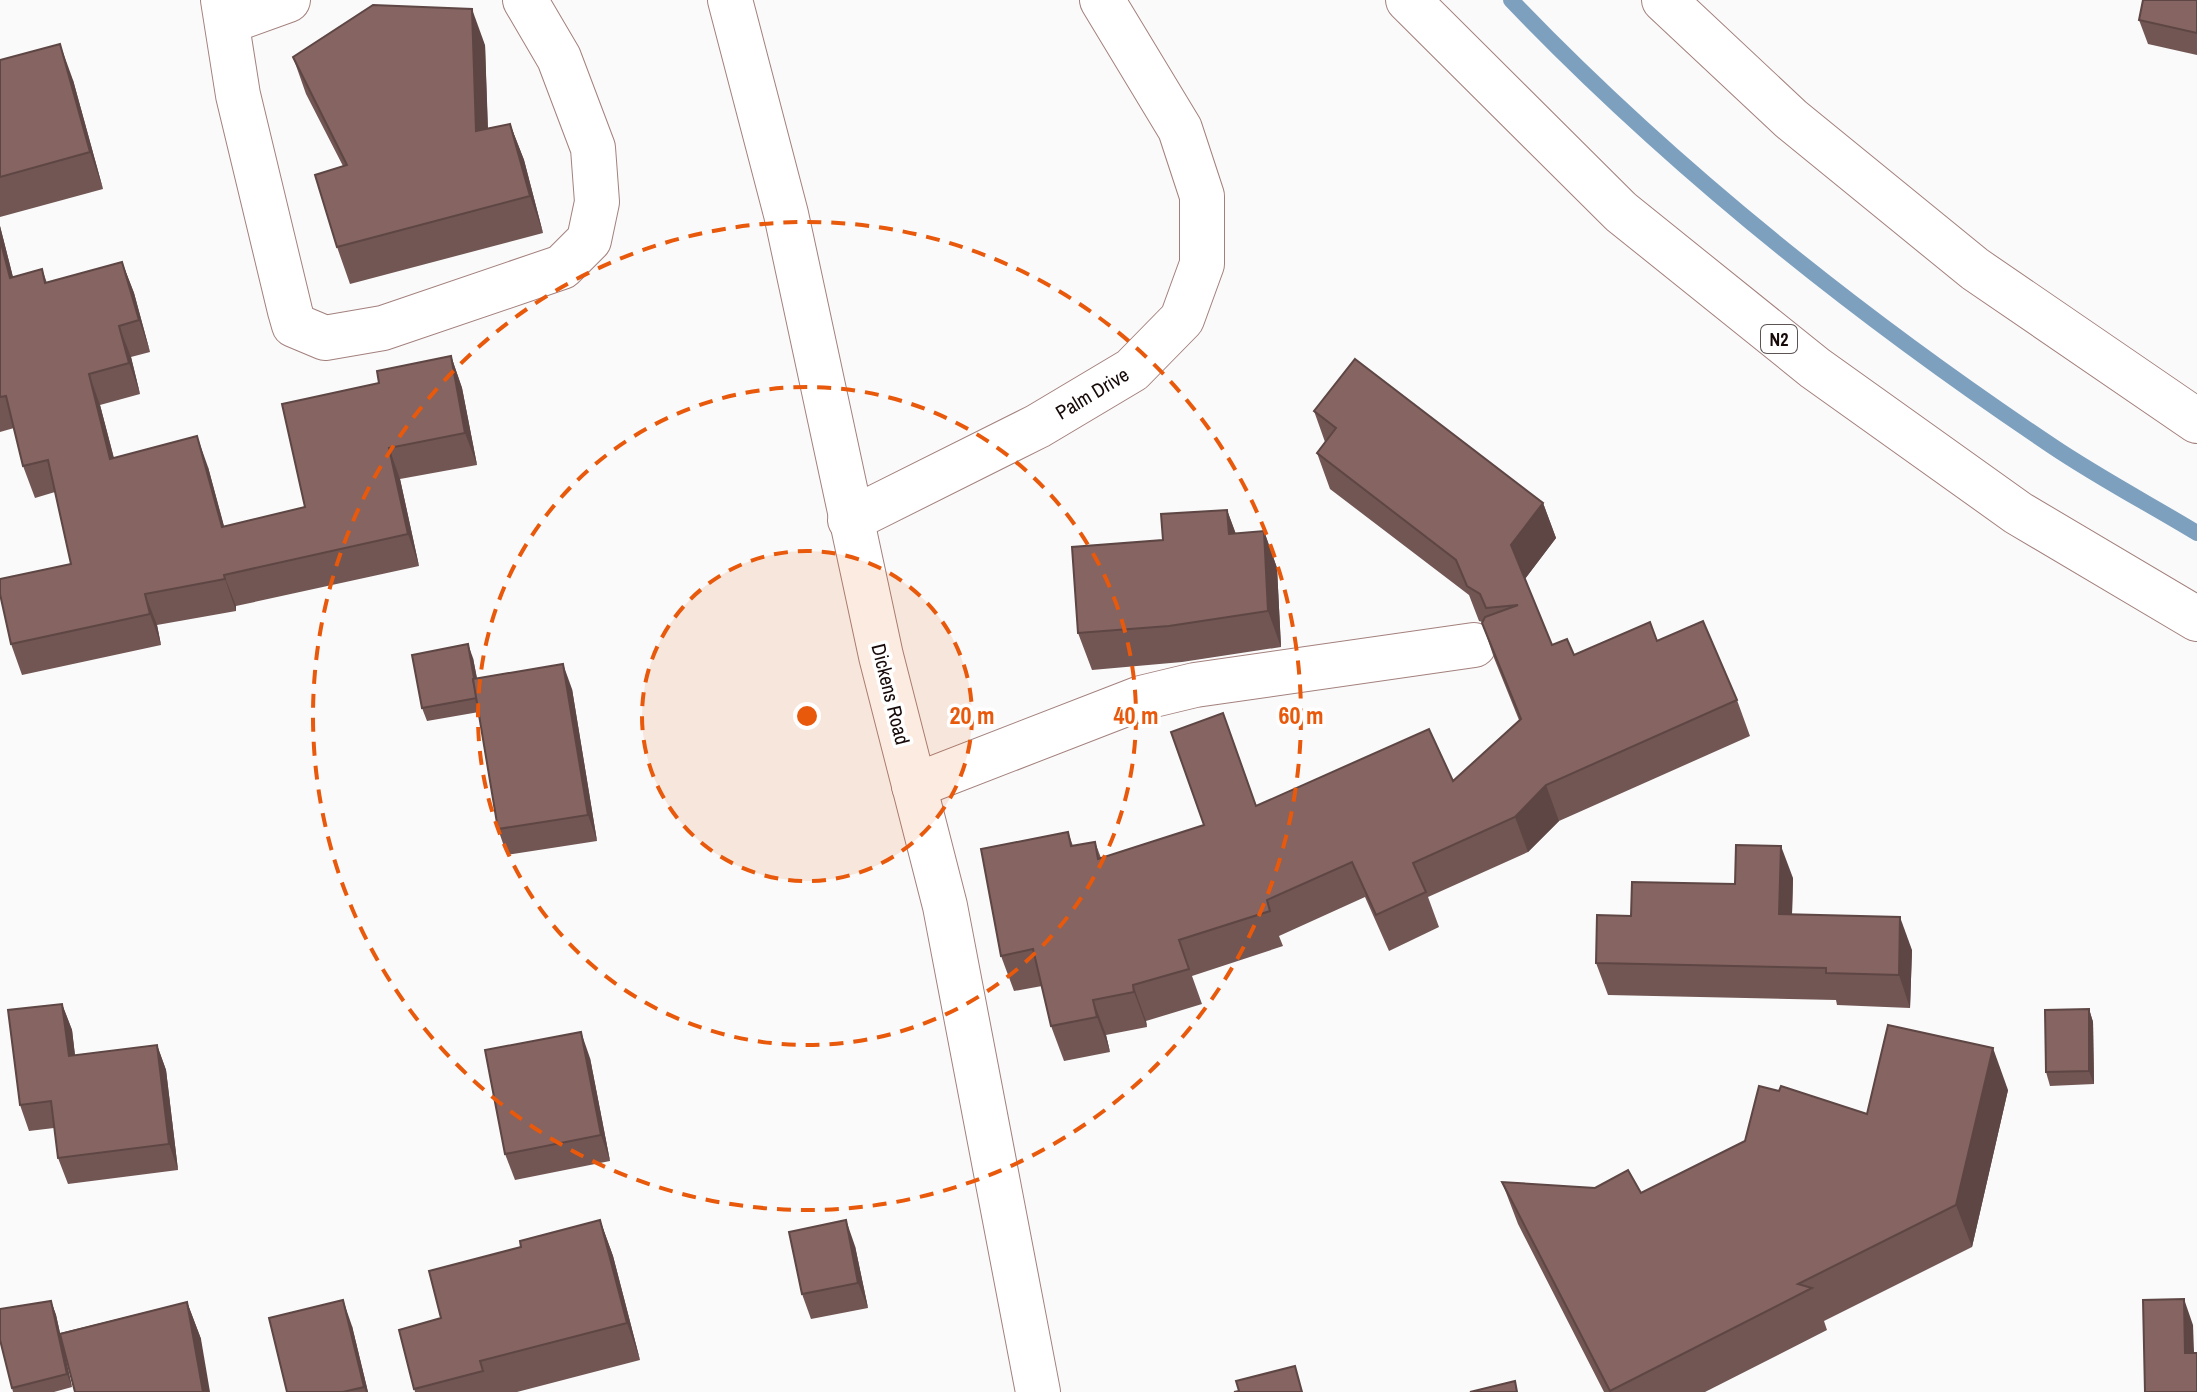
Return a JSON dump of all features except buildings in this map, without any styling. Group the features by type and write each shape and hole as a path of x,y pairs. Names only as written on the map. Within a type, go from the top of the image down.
{"main road":[{"path":"288,0 225,11 238,95 294,325 325,338 383,328 562,267 589,240 597,202 593,148 559,58 525,0"},
{"name":"Dickens Road","path":"730,0 786,214 850,520 945,906 1038,1392"},
{"name":"Palm Drive","path":"850,520 1038,426 1132,370 1182,319 1202,264 1202,196 1180,129 1102,0"},
{"name":"N2","path":"1408,0 1621,212 1815,368 2018,513 2197,619"},
{"path":"1664,0 1791,119 1975,269 2197,421"},
{"path":"914,786 1141,698 1195,685 1474,645"}],"waterway":[{"path":"1511,0 1636,122 1702,181 1838,292 2052,446 2197,533"}]}
